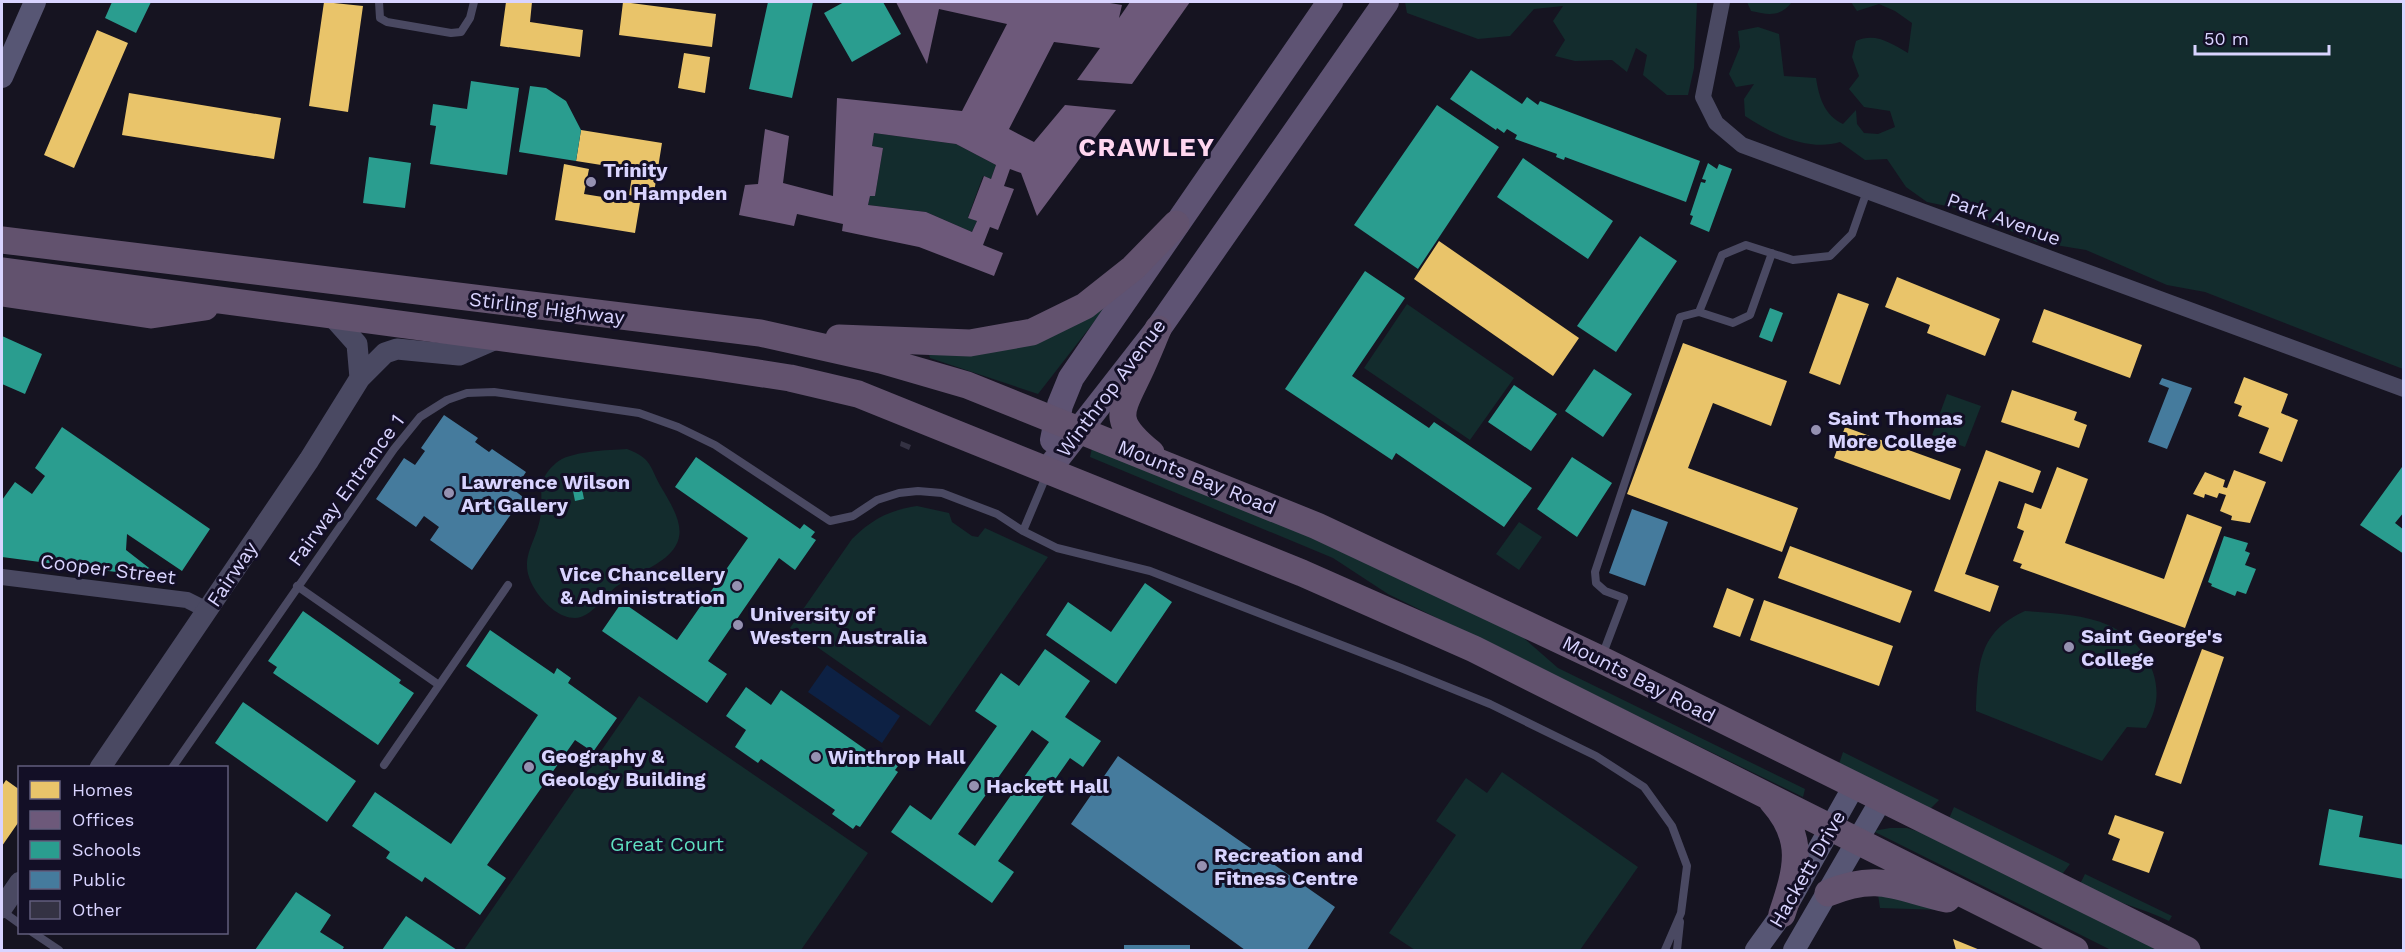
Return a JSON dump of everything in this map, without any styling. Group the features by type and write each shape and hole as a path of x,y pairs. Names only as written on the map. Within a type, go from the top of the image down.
{"highway":[{"path":"760,333 960,343 1032,332 1085,306 1133,268 1176,224"},
{"path":"2,228 14,242"},
{"name":"Stirling Highway","path":"14,242 760,333 926,372 967,385 1069,425"},
{"name":"Stirling Highway","path":"2,271 726,368 824,386 858,394 1048,470"},
{"path":"2,293 151,315 239,303"},
{"path":"1158,329 1139,374 1124,399 1122,417 1134,437 1161,461"},
{"name":"Mounts Bay Road","path":"1069,425 1317,526 1600,659 2187,951"},
{"path":"1048,470 1302,573 1474,649 2075,951"},
{"path":"1769,798 1790,824 1795,842 1793,880 1782,914"},
{"path":"1828,893 1853,883 1885,882 1989,908"}],"main road":[{"path":"2,77 35,2"},
{"name":"Winthrop Avenue","path":"1069,425 1060,405 1071,378 1330,2"},
{"name":"Winthrop Avenue","path":"1048,470 1069,425 1158,329 1386,2"},
{"name":"Hackett Drive","path":"1756,951 1782,914 1832,829 1854,786"},
{"name":"Hackett Drive","path":"1794,951 1881,800"}],"street":[{"name":"Park Avenue","path":"1722,2 1703,97 1716,123 1742,145 2403,389"},
{"path":"332,316 357,344 360,378"},
{"name":"Fairway","path":"103,766 309,460 360,378 385,353 397,349 459,355 498,338"},
{"name":"Cooper Street","path":"2,578 187,600 207,610"},
{"path":"2,907 13,883"}],"lane":[{"path":"380,2 380,18 387,22 451,33 461,32 466,25 474,2"},
{"path":"1699,312 1722,255 1746,245 1793,260 1830,256 1852,234 1867,191"},
{"path":"1600,659 1624,598 1605,591 1596,583 1595,572 1680,317 1699,312 1733,323 1750,315 1772,253"},
{"name":"Fairway Entrance 1","path":"173,766 360,495 420,417 447,400 467,393 494,392 596,405 639,413 669,423 715,445 830,521 853,516 877,500 918,491 942,493 997,514 1023,531 1057,548 1150,571 1490,704 1596,756 1644,787 1672,826 1687,866 1681,913"},
{"path":"1023,531 1048,470"},
{"path":"384,765 508,585"},
{"path":"297,586 439,685"},
{"path":"2,907 18,922"},
{"path":"1665,951 1681,913"},
{"path":"1677,951 1681,913"},
{"path":"34,934 59,951"}],"green space":[{"path":"1405,2 1697,2 1694,68 1688,95 1667,95 1643,75 1647,55 1636,48 1627,72 1612,60 1575,61 1555,56 1565,40 1553,21 1563,6 1534,9 1510,36 1478,39 1407,13"},
{"path":"1747,2 1792,2 1783,10 1769,14 1751,11"},
{"path":"1851,2 2403,2 2403,369 2205,292 2167,285 2086,250 2037,242 1956,208 1927,202 1906,187 1887,159 1865,160 1840,142 1816,145 1803,143 1766,129 1745,116 1744,99 1754,84 1736,87 1729,74 1740,47 1738,31 1758,27 1779,34 1784,76 1816,78 1824,105 1831,116 1843,124 1856,110 1857,124 1864,133 1878,134 1895,127 1890,111 1864,107 1849,89 1859,76 1852,57 1856,41 1870,38 1883,40 1908,53 1912,23 1895,11 1879,4 1857,11"},
{"path":"874,133 956,144 996,165 991,179 983,176 968,217 977,221 972,232 926,212 868,205 870,196 875,196 883,148 872,146"},
{"path":"1122,286 1038,394 930,358 928,351 977,352"},
{"path":"1407,304 1514,378 1470,440 1364,368"},
{"path":"1947,394 1981,406 1965,447 1932,435"},
{"path":"1092,448 1330,544 1510,626 1558,668 1805,789 1803,797 1388,594 1333,558 1090,457"},
{"path":"627,449 641,456 652,468 678,520 680,530 678,540 674,549 666,557 617,586 587,614 575,618 564,616 541,598 531,582 528,571 527,561 541,512 543,481 550,469 562,459 590,452"},
{"path":"917,506 949,513 952,522 972,536 978,537 985,528 1048,557 930,726 790,628 852,539 882,516"},
{"path":"1519,522 1542,537 1519,570 1496,554"},
{"path":"2025,611 2057,613 2098,621 2122,633 2145,655 2156,683 2153,713 2146,728 2127,727 2102,761 1976,711 1980,665 1989,640 2009,619"},
{"name":"Great Court","path":"639,696 868,853 801,950 464,950"},
{"path":"1843,752 1939,800 1928,811 1838,767"},
{"path":"1502,772 1638,867 1580,950 1415,950 1389,933 1456,835 1436,821 1466,778 1487,793"},
{"path":"1954,807 2070,864 2060,877 1948,821"},
{"path":"1907,828 1929,835 2167,950 2111,950 1873,831"},
{"path":"2085,874 2172,916 2169,921 2079,886"},
{"path":"1877,888 1942,910 1880,908"}],"water":[{"path":"827,665 900,716 882,743 808,692"}],"building: Homes":[{"path":"324,2 363,6 348,112 309,106"},
{"path":"506,2 532,2 530,22 583,30 580,57 500,46"},
{"path":"623,2 716,14 712,47 619,35"},
{"path":"97,30 128,43 74,168 44,155"},
{"path":"684,53 710,57 705,93 678,88"},
{"path":"129,93 281,118 274,159 122,135"},
{"path":"581,130 662,143 653,199 629,195 633,170 576,161"},
{"path":"564,164 589,169 584,194 640,203 635,233 555,220"},
{"path":"1439,241 1579,338 1553,376 1414,279"},
{"path":"1897,277 2000,319 1985,356 1927,333 1930,325 1885,307"},
{"path":"1838,293 1869,304 1840,385 1809,373"},
{"path":"2044,309 2142,345 2130,378 2032,342"},
{"path":"1683,343 1787,381 1771,426 1713,403 1688,468 1798,508 1782,552 1627,494"},
{"path":"2244,377 2288,394 2281,413 2298,420 2282,462 2259,453 2269,428 2238,416 2242,406 2234,403"},
{"path":"2012,390 2077,412 2074,420 2087,425 2079,448 2001,422"},
{"path":"1845,427 1961,469 1950,500 1834,458"},
{"path":"1986,450 2041,471 2033,493 1999,481 1965,574 1999,586 1990,612 1934,591"},
{"path":"2057,467 2088,479 2065,543 2164,579 2187,514 2222,527 2185,628 2020,568 2022,564 2013,561 2024,531 2017,528 2025,503 2041,509"},
{"path":"2234,470 2266,482 2250,523 2231,520 2232,516 2220,511 2226,495 2219,493 2217,498 2205,494 2204,498 2193,494 2205,472 2225,480 2223,487 2227,488"},
{"path":"1790,546 1912,591 1900,623 1778,578"},
{"path":"1727,588 1754,599 1740,637 1713,627"},
{"path":"1764,600 1893,646 1879,686 1750,640"},
{"path":"2202,649 2224,657 2181,784 2155,775"},
{"path":"6,780 18,789 18,823 2,846 2,786"},
{"path":"2115,815 2164,832 2149,873 2112,860 2120,839 2108,834"},
{"path":"1953,939 1980,950 1956,950"}],"building: Offices":[{"path":"896,2 1104,2 1122,5 1119,18 1130,2 1190,2 1132,84 1077,80 1100,48 1054,42 1009,129 1034,142 1065,105 1116,110 1037,216 1021,173 1010,169 1004,186 1014,189 998,230 990,227 983,245 1003,253 994,276 919,247 842,231 843,224 797,214 794,226 739,215 745,185 758,184 765,129 789,136 783,183 833,196 837,98 962,111 1007,24 939,9 927,64","holes":["874,133 956,144 996,165 991,179 984,176 968,218 977,221 972,232 926,212 868,205 870,196 875,196 883,148 872,146"]}],"building: Schools":[{"path":"112,2 151,2 136,33 105,18"},
{"path":"768,2 813,2 792,98 749,89"},
{"path":"844,2 883,2 901,34 852,62 824,13"},
{"path":"1471,70 1522,104 1527,97 1538,105 1540,101 1700,161 1686,202 1565,157 1564,160 1556,157 1557,154 1515,139 1517,135 1507,129 1504,133 1497,128 1496,130 1450,99"},
{"path":"471,81 519,88 507,175 430,164 436,126 430,125 433,104 467,109"},
{"path":"530,86 546,88 566,101 581,130 576,161 519,152"},
{"path":"1437,105 1499,147 1418,269 1354,225"},
{"path":"369,157 411,163 405,208 363,203"},
{"path":"1523,158 1613,221 1588,259 1497,197"},
{"path":"1708,163 1717,169 1719,164 1732,169 1709,232 1690,224 1693,216 1690,215 1701,182 1705,183 1706,180 1702,179"},
{"path":"1640,236 1677,261 1616,352 1577,326"},
{"path":"1365,271 1405,298 1352,376 1429,428 1434,422 1532,488 1504,527 1396,453 1392,460 1285,389"},
{"path":"1770,308 1783,313 1772,342 1759,337"},
{"path":"2,336 42,354 25,394 2,384"},
{"path":"1594,369 1632,394 1603,437 1565,411"},
{"path":"1514,385 1557,414 1531,451 1488,422"},
{"path":"62,427 210,529 182,571 127,534 126,550 162,578 2,557 2,500 15,482 32,494 45,476 35,468"},
{"name":"Vice Chancellery & Administration","path":"696,457 800,529 804,524 815,532 811,537 816,540 795,570 779,558 708,661 727,674 707,703 602,631 622,602 677,640 748,538 675,487"},
{"path":"1572,457 1612,483 1577,537 1537,509"},
{"path":"2402,467 2404,512 2395,523 2404,530 2404,554 2360,525"},
{"path":"581,484 584,499 575,501 572,486"},
{"path":"2224,536 2248,543 2245,551 2250,553 2245,565 2256,569 2246,594 2237,591 2235,596 2211,586 2212,584 2208,582"},
{"path":"1145,583 1172,602 1116,684 1046,635 1068,602 1111,632"},
{"path":"303,611 401,680 399,683 414,693 378,745 273,673 277,667 268,661"},
{"name":"Geography & Geology Building","path":"490,630 554,674 557,668 571,678 568,683 617,718 593,752 575,740 487,865 506,878 480,915 425,877 422,882 386,858 390,852 352,826 375,792 451,844 538,715 466,666"},
{"name":"Hackett Hall","path":"1045,649 1090,681 1065,717 1101,741 1083,767 1070,758 998,861 1014,872 992,903 891,832 910,805 931,820 997,726 975,711 1001,673 1019,686","holes":["1032,730 1049,742 975,846 958,834"]},
{"name":"Winthrop Hall","path":"746,687 771,705 781,690 872,754 875,750 898,766 895,770 898,772 860,827 856,825 853,829 832,814 835,810 761,759 758,763 735,747 746,730 726,716"},
{"path":"243,702 356,781 327,822 215,743"},
{"path":"2329,809 2363,816 2359,837 2404,845 2404,879 2319,865"},
{"path":"296,892 331,915 320,932 344,947 342,950 255,950"},
{"path":"406,916 457,950 382,950"}],"building: Public":[{"path":"2162,378 2192,388 2167,449 2148,442 2169,388 2159,384"},
{"name":"Lawrence Wilson Art Gallery","path":"444,415 478,438 475,442 489,452 492,449 526,472 514,490 523,497 472,570 430,540 439,527 424,516 416,527 376,499 404,458 415,465 425,451 421,448"},
{"path":"1632,509 1668,522 1645,586 1609,573"},
{"name":"Recreation and Fitness Centre","path":"1118,756 1335,907 1307,950 1245,950 1071,824"},
{"path":"1124,945 1190,945 1190,950 1124,950"}],"building: Other":[{"path":"901,441 911,445 909,450 900,446"}],"place":[{"name":"Trinity on Hampden","path":"591,182"},
{"name":"Saint Thomas More College","path":"1816,430"},
{"name":"Lawrence Wilson Art Gallery","path":"449,493"},
{"name":"Vice Chancellery & Administration","path":"737,586"},
{"name":"University of Western Australia","path":"738,625"},
{"name":"Saint George's College","path":"2069,647"},
{"name":"Winthrop Hall","path":"816,757"},
{"name":"Geography & Geology Building","path":"529,767"},
{"name":"Hackett Hall","path":"974,786"},
{"name":"Recreation and Fitness Centre","path":"1202,866"}],"district":[{"name":"CRAWLEY","path":"1147,147"}]}
